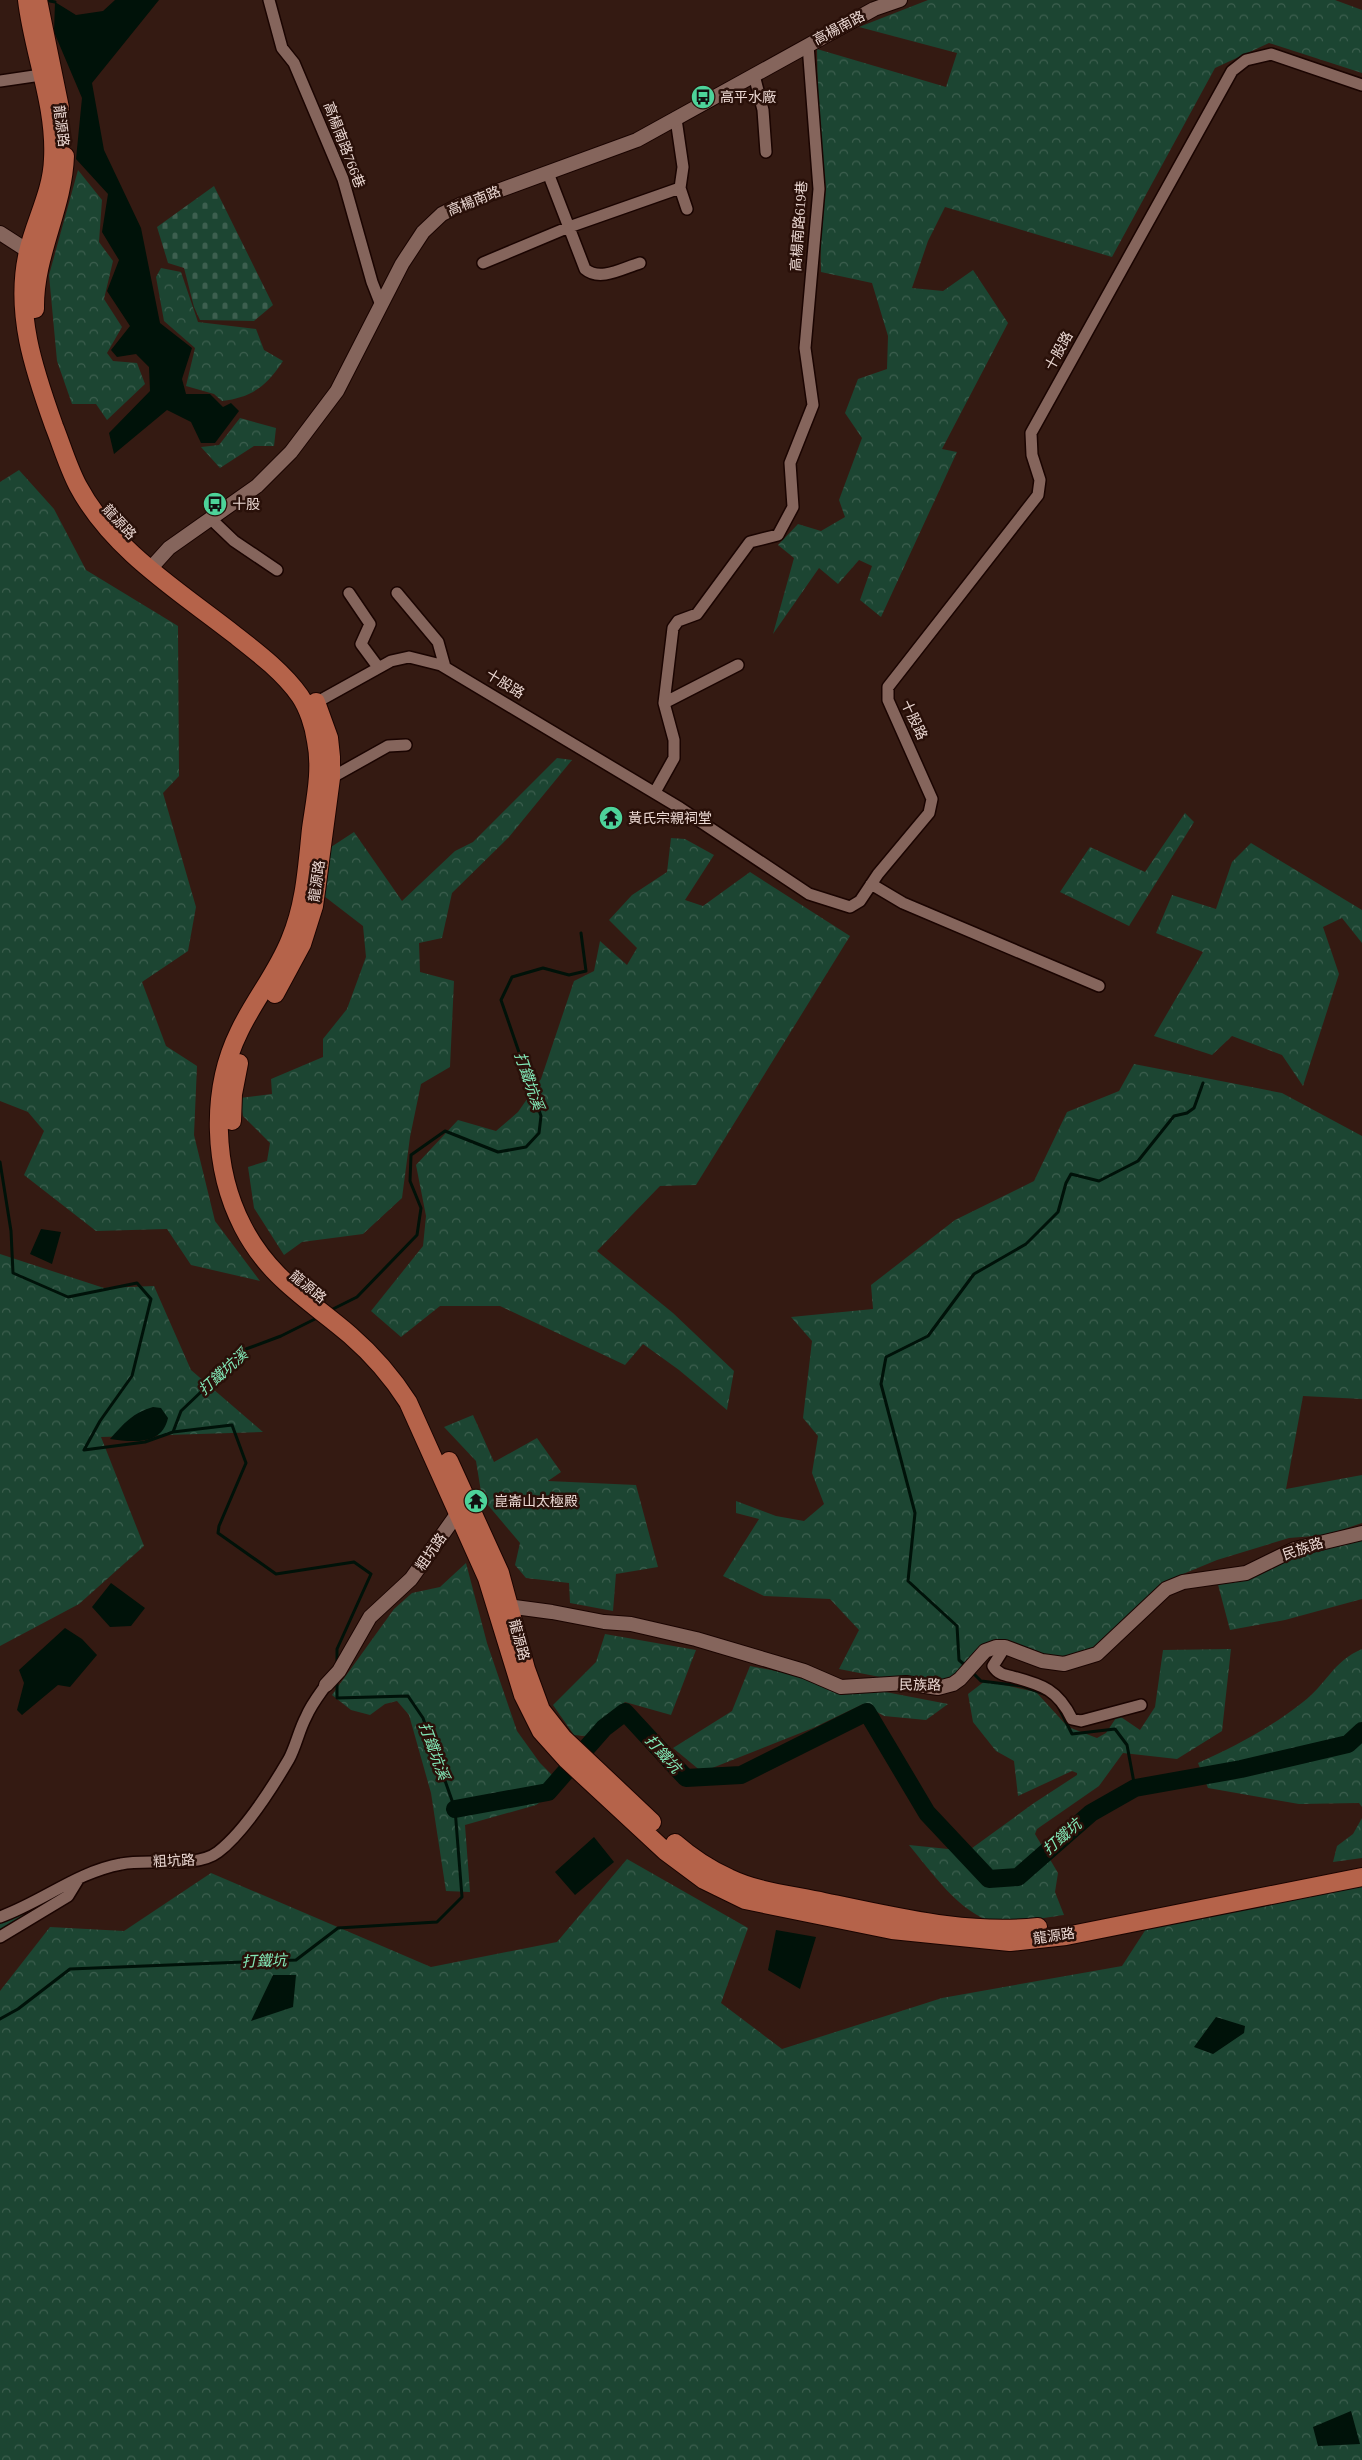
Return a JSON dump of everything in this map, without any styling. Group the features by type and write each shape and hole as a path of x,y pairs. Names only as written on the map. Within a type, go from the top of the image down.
{"main road":[{"path":"27,0 37,29 41,75 48,108 54,156 35,253 23,295 28,342 38,378 67,461 87,502 103,524 154,564 274,667 311,705 317,741 318,778 302,902 297,922 281,960 247,1016 230,1050 224,1070 219,1115 224,1167 230,1192 240,1221 254,1248 271,1271 329,1311"},
{"name":"龍源路","path":"35,253 60,194 65,154 59,106 37,29 38,0"},
{"name":"龍源路","path":"311,705 329,738 331,778 317,888 308,926 292,965 257,1023 241,1054 236,1073 231,1115 235,1164 240,1189 254,1225 264,1243 280,1263 373,1356 394,1380 408,1402 462,1507 500,1573 502,1605 541,1710 578,1761 691,1857 729,1878 749,1894 892,1930 1010,1942 1066,1936 1362,1877"},
{"name":"龍源路","path":"749,1894 956,1926 1019,1929 1068,1924 1362,1865"}],"street":[{"name":"高楊南路766巷","path":"268,0 282,48 294,63 343,179 372,282 381,305"},
{"name":"高楊南路","path":"154,564 169,548 258,486 291,452 337,391 402,264 422,232 442,214 462,204 637,140 808,45 874,10 900,0"},
{"name":"高楊南路619巷","path":"664,702 673,628 678,621 697,614 750,542 778,535 792,507 790,463 813,405 805,348 818,189 808,45"},
{"name":"十股路","path":"311,705 391,661 409,657 426,659 445,667 655,792 809,894 850,906 860,901 929,813 932,799 888,700 888,687 1038,495 1040,480 1032,455 1031,433 1232,70 1246,60 1271,54 1362,84"},
{"path":"0,81 41,75"},
{"path":"754,75 763,110 766,152"},
{"path":"676,120 683,167 680,188 686,209"},
{"path":"548,173 584,269 591,275 602,275 640,263"},
{"path":"483,262 569,227 680,188"},
{"path":"0,232 35,253"},
{"path":"211,519 234,541 277,570"},
{"path":"349,593 370,624 361,644 378,667"},
{"path":"397,593 438,642 445,667"},
{"path":"655,792 674,758 674,740 664,702 738,665"},
{"path":"331,778 388,746 406,745"},
{"path":"872,884 902,902 1099,986"},
{"name":"粗坑路","path":"0,1917 19,1910 80,1876 123,1863 163,1860 185,1862 200,1860 216,1854 244,1826 290,1758 306,1717 326,1684 339,1672 370,1618 411,1579 462,1507"},
{"name":"民族路","path":"502,1605 604,1622 631,1624 696,1639 804,1671 842,1687 906,1683 938,1688 953,1684 964,1675 985,1651 996,1647 1005,1647 1042,1661 1064,1664 1097,1654 1166,1589 1183,1582 1246,1573 1294,1549 1362,1534"},
{"path":"1005,1647 993,1666 997,1673 1038,1684 1056,1694 1065,1703 1072,1719 1081,1721 1141,1705"},
{"path":"0,1937 68,1896 80,1876"}],"green space":[{"path":"928,0 1335,0 1362,10 1362,73 1269,43 1215,68 1112,257 945,207 928,241 912,288 943,291 973,270 1008,323 942,449 957,452 881,617 860,600 872,566 859,560 838,584 819,568 773,634 794,558 778,545 798,524 821,531 845,517 839,500 862,438 845,413 858,379 887,369 888,336 872,283 821,272 817,49 946,87 957,53 859,27"},
{"path":"78,170 102,200 99,242 113,261 104,299 122,327 107,353 113,361 137,363 145,384 107,420 96,404 72,404 57,361 49,275"},
{"path":"214,186 273,305 254,321 200,320 194,307 184,268 168,263 157,227"},
{"path":"161,268 181,272 198,322 256,329 264,350 283,361 271,378 257,389 242,397 222,401 214,394 186,386 195,348 164,321 156,277"},
{"path":"240,418 276,428 274,446 254,446 220,468 201,447 219,445"},
{"path":"19,470 54,509 86,570 178,626 179,776 163,793 196,907 188,951 142,982 166,1046 197,1066 194,1135 215,1221 260,1281 191,1265 167,1229 96,1231 24,1175 44,1131 28,1112 0,1101 0,482"},
{"path":"557,758 572,760 509,837 452,893 442,938 419,943 420,972 454,981 450,1067 421,1084 410,1137 402,1198 363,1234 302,1242 284,1255 254,1208 248,1167 267,1161 270,1143 243,1116 240,1098 272,1094 271,1079 323,1057 323,1039 347,1009 366,957 363,926 324,896 331,847 354,832 402,901 455,851 473,842"},
{"path":"1185,813 1194,822 1129,926 1060,892 1090,847 1145,872"},
{"path":"671,838 685,839 714,855 685,900 703,906 750,872 850,936 696,1185 660,1186 597,1251 673,1313 734,1371 727,1410 679,1370 643,1344 625,1365 500,1306 440,1306 401,1337 371,1311 423,1246 426,1216 416,1165 458,1120 496,1131 518,1112 541,1079 574,981 594,971 600,941 627,965 637,948 609,920 632,895 667,872"},
{"path":"1251,843 1362,910 1362,943 1342,918 1323,927 1339,974 1303,1086 1282,1055 1232,1036 1212,1055 1154,1036 1203,952 1156,933 1172,895 1216,909 1232,862"},
{"path":"1134,1064 1282,1093 1362,1136 1362,1399 1303,1396 1286,1489 1362,1475 1362,1523 1326,1535 1289,1538 1217,1560 1166,1581 1128,1623 1097,1648 1064,1661 995,1646 942,1685 916,1684 839,1669 859,1630 830,1599 764,1596 723,1576 759,1519 736,1513 736,1501 776,1516 804,1521 824,1504 812,1473 818,1436 803,1418 812,1341 791,1317 873,1309 871,1285 955,1220 1034,1181 1067,1112 1119,1091"},
{"path":"0,1254 104,1288 154,1286 191,1370 263,1432 101,1437 144,1546 79,1604 0,1646"},
{"path":"473,1415 494,1462 537,1438 561,1472 548,1481 636,1485 658,1567 616,1574 613,1611 570,1603 569,1583 526,1578 515,1565 520,1543 482,1498 476,1461 444,1427"},
{"path":"1362,1539 1362,1599 1285,1620 1230,1630 1216,1577 1304,1552"},
{"path":"466,1563 487,1643 517,1731 540,1763 563,1786 536,1805 465,1825 470,1892 446,1891 431,1793 409,1715 397,1701 385,1704 370,1715 351,1710 332,1695 394,1609 412,1593 440,1587"},
{"path":"605,1634 696,1650 671,1715 625,1702 585,1736 574,1735 553,1705 596,1662"},
{"path":"1231,1649 1222,1731 1177,1759 1123,1753 1099,1786 1037,1829 1035,1834 1058,1873 1055,1892 1064,1915 1000,1923 981,1917 969,1910 947,1890 909,1845 968,1851 1034,1803 1077,1775 1077,1773 1072,1771 1018,1796 1014,1761 996,1751 973,1722 968,1694 985,1681 1036,1692 1068,1727 1097,1738 1106,1733 1118,1715 1140,1730 1155,1707 1163,1650"},
{"path":"1362,1649 1362,1807 1359,1803 1299,1804 1208,1788 1198,1763 1252,1736 1291,1711 1311,1695 1344,1660"},
{"path":"750,1666 948,1704 926,1720 884,1716 863,1704 813,1728 702,1772 673,1748 732,1711"},
{"path":"1362,1818 1362,1858 1333,1862 1337,1846 1353,1834"},
{"path":"627,1859 748,1928 721,2003 782,2049 942,1998 1122,1966 1146,1929 1362,1884 1362,2460 0,2460 0,1991 50,1927 124,1931 211,1873 431,1967 557,1942"},
{"path":"58,1894 60,1897 0,1933 0,1920"}],"shaded area":[{"path":"115,0 159,0 92,83 104,150 141,228 160,323 192,348 182,379 186,394 210,394 223,407 231,403 239,411 215,443 201,443 191,422 167,410 114,454 109,433 150,391 149,367 136,354 117,357 111,350 130,326 107,291 119,260 102,232 108,194 76,159 82,98 54,32 55,2 76,15 103,11"},
{"path":"41,1229 61,1232 52,1264 30,1254"},
{"path":"153,1407 161,1408 168,1418 160,1434 153,1438 136,1441 110,1439 129,1419"},
{"path":"111,1583 145,1608 131,1626 110,1627 92,1607"},
{"path":"65,1628 82,1639 97,1655 70,1687 58,1685 22,1715 17,1710 24,1683 19,1670"},
{"path":"594,1837 614,1862 575,1895 555,1872"},
{"path":"776,1930 816,1937 800,1989 768,1970"},
{"path":"273,1975 296,1975 293,2007 251,2021"},
{"path":"1216,2017 1245,2026 1244,2033 1213,2054 1194,2047"},
{"path":"1351,2411 1360,2444 1318,2446 1313,2427"}],"waterway":[{"path":"45,0 55,2"},
{"name":"打鐵坑溪","path":"329,1311 357,1297 417,1235 421,1208 410,1181 411,1155 445,1131 498,1152 526,1147 539,1133 541,1116 501,1000 512,977 543,968 569,975 586,971 581,933"},
{"path":"967,1667 959,1660 957,1626 908,1581 915,1513 881,1384 886,1357 928,1336 974,1274 1026,1244 1058,1212 1066,1183 1071,1174 1099,1181 1138,1161 1174,1116 1187,1113 1194,1108 1203,1083"},
{"path":"0,1162 11,1231 13,1273 68,1297 137,1283 151,1299 132,1376 100,1421 84,1450 145,1442 173,1432"},
{"name":"打鐵坑溪","path":"319,1317 281,1336 246,1349 181,1411 173,1432 232,1425 246,1463 219,1526 218,1533 276,1574 354,1562 371,1574 337,1649 337,1663"},
{"path":"972,1672 981,1681 1022,1686 1047,1695"},
{"name":"打鐵坑","path":"0,2019 18,2009 70,1969 296,1960 338,1928 437,1922 462,1897 455,1809 423,1718 408,1696 337,1698 337,1680"},
{"path":"1057,1704 1072,1734 1115,1729 1127,1745 1135,1788"},
{"name":"打鐵坑","path":"455,1809 548,1792 604,1728 625,1712 686,1778 741,1775 867,1712 927,1813 989,1879 1018,1877 1091,1813 1135,1788 1241,1769 1348,1744 1362,1731"}],"place":[{"name":"高平水廠","path":"703,97"},
{"name":"十股","path":"215,504"},
{"name":"黃氏宗親祠堂","path":"611,818"},
{"name":"崑崙山太極殿","path":"476,1501"}]}
